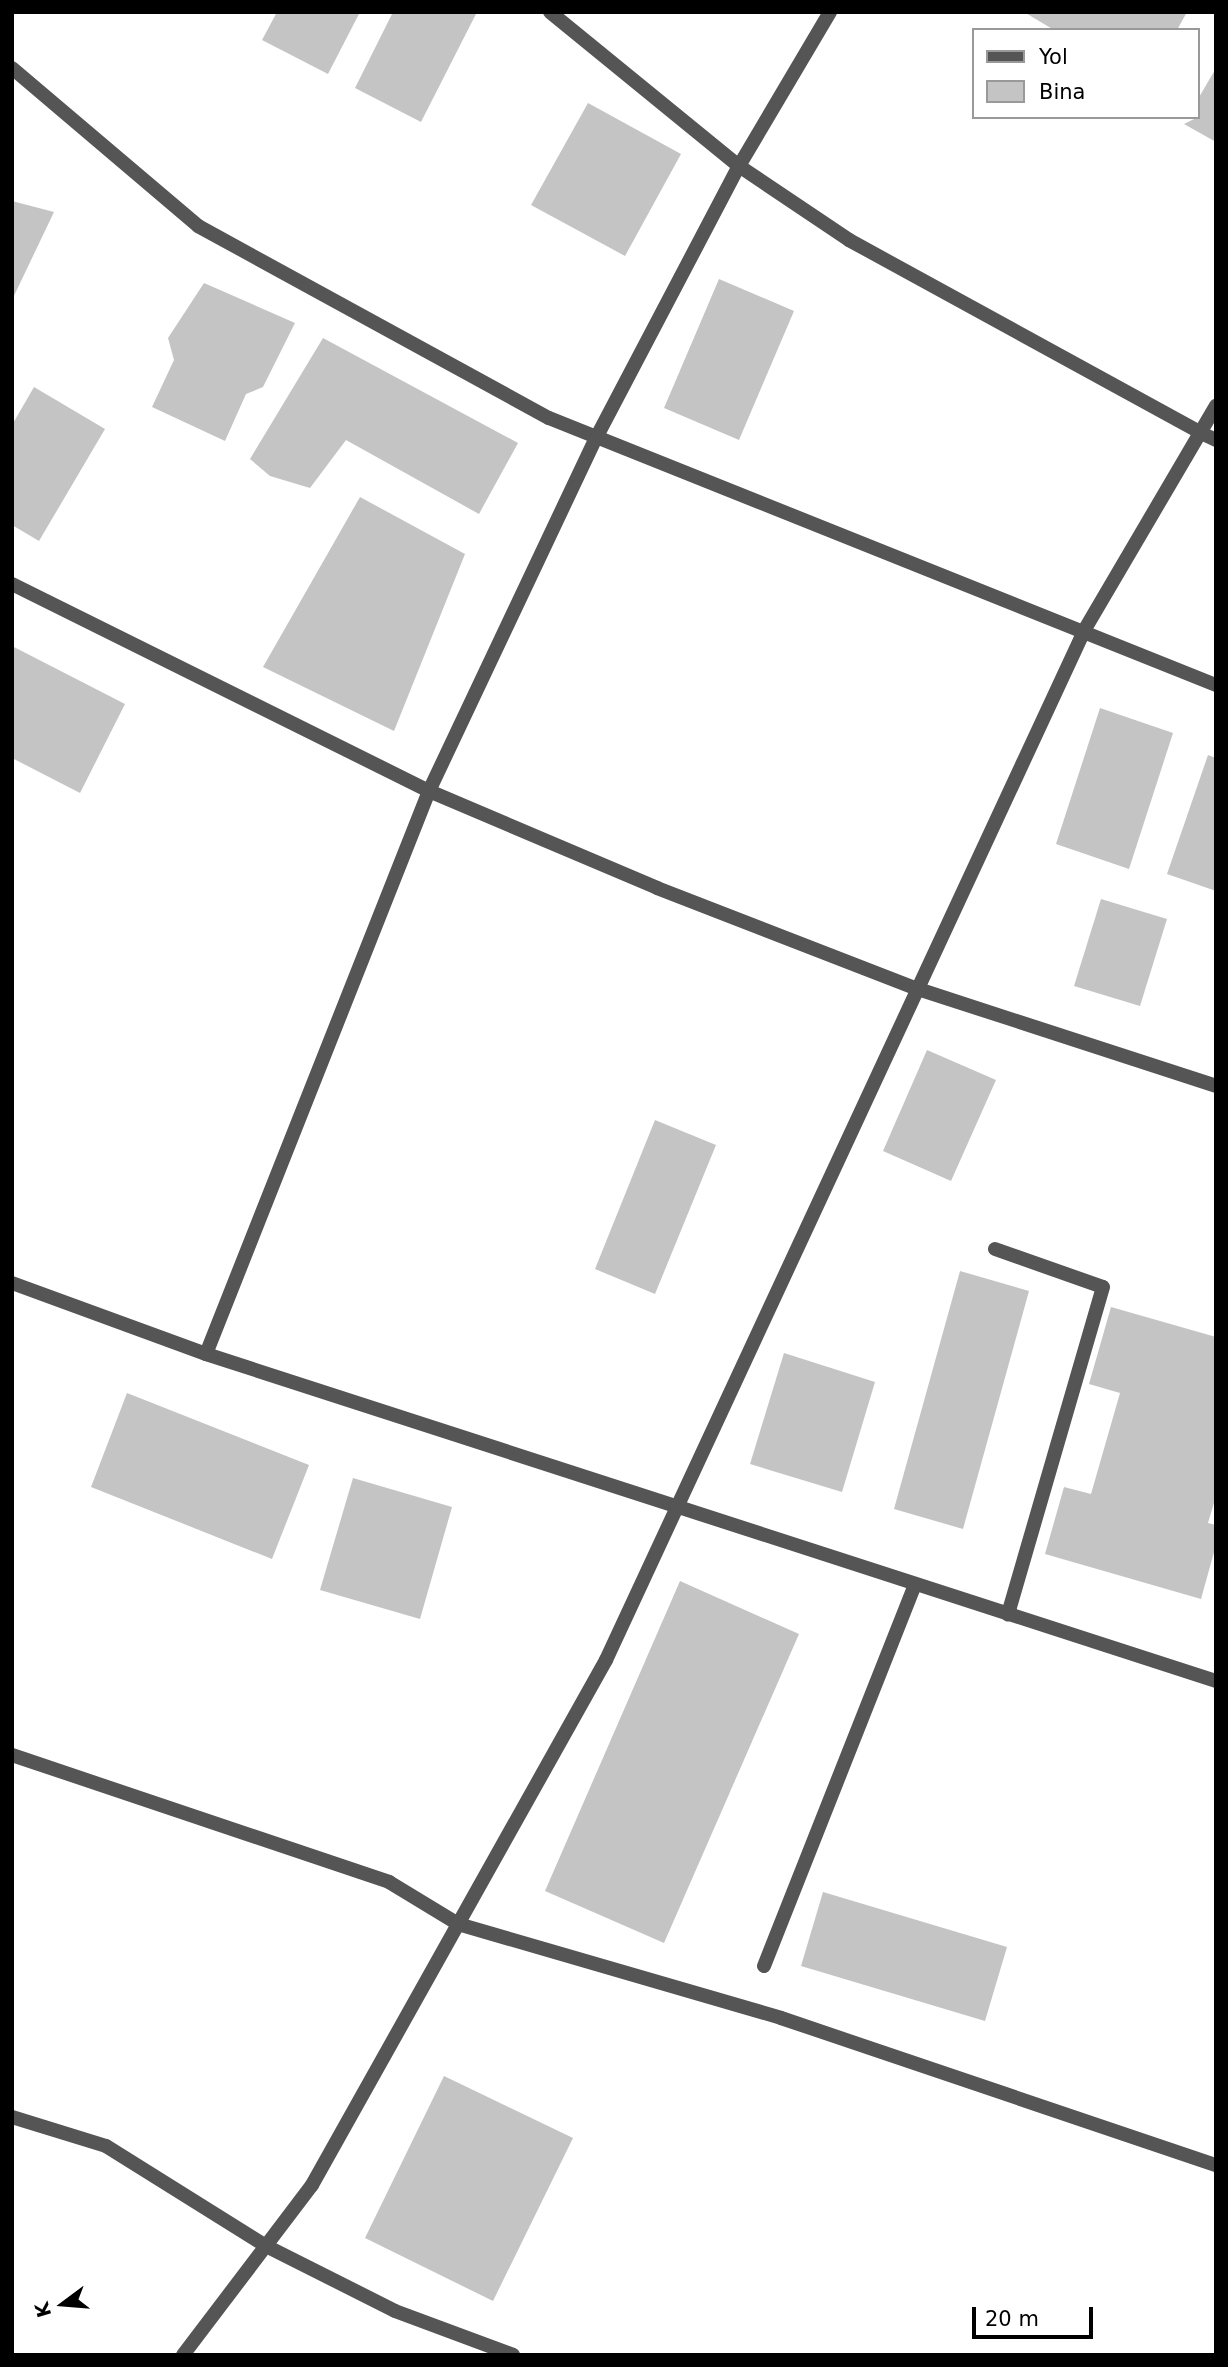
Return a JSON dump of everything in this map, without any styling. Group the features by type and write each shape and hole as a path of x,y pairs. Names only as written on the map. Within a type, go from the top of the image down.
{"street":[{"path":"550,12 739,166 849,240 1216,440"},
{"path":"206,1354 429,791 595,440 739,166 830,12"},
{"path":"12,68 198,226 595,440 1085,629 1216,685"},
{"path":"183,2355 312,2185 606,1660 1085,629 1216,406"},
{"path":"12,584 429,791 918,989 1216,1086"},
{"path":"995,1249 1104,1287 1008,1615"},
{"path":"12,1283 206,1354 675,1509 1216,1681"},
{"path":"764,1966 915,1585"},
{"path":"12,1755 389,1882 458,1924 781,2018 1216,2165"},
{"path":"12,2117 106,2146 266,2246 396,2311 513,2355"}],"building":[{"path":"277,12 360,12 328,74 262,40"},
{"path":"393,12 477,12 421,122 355,88"},
{"path":"1024,12 1187,12 1178,28 1051,28"},
{"path":"1216,68 1216,142 1184,124 1200,119 1200,96"},
{"path":"588,103 681,154 625,256 531,205"},
{"path":"12,201 54,212 12,300"},
{"path":"719,279 794,311 739,440 664,408"},
{"path":"204,283 295,323 263,387 246,394 225,441 152,407 174,360 168,338"},
{"path":"323,338 518,443 479,514 346,440 310,488 270,476 250,459"},
{"path":"34,387 105,429 39,541 12,525 12,425"},
{"path":"360,497 465,554 394,731 263,667"},
{"path":"12,646 125,704 80,793 12,758"},
{"path":"1100,708 1173,733 1129,869 1056,844"},
{"path":"1208,755 1216,758 1216,891 1167,874"},
{"path":"1101,899 1167,919 1140,1006 1074,986"},
{"path":"927,1050 996,1080 951,1181 883,1151"},
{"path":"655,1120 716,1145 655,1294 595,1269"},
{"path":"960,1271 1029,1291 963,1529 894,1509"},
{"path":"1111,1307 1216,1337 1216,1496 1208,1523 1216,1525 1216,1545 1201,1599 1045,1554 1064,1487 1091,1494 1120,1393 1089,1384"},
{"path":"784,1353 875,1382 842,1492 750,1464"},
{"path":"127,1393 309,1465 272,1559 91,1487"},
{"path":"353,1478 452,1507 420,1619 320,1590"},
{"path":"680,1581 799,1634 664,1943 545,1891"},
{"path":"823,1892 1007,1947 985,2021 801,1966"},
{"path":"444,2076 573,2138 493,2301 365,2238"}]}
